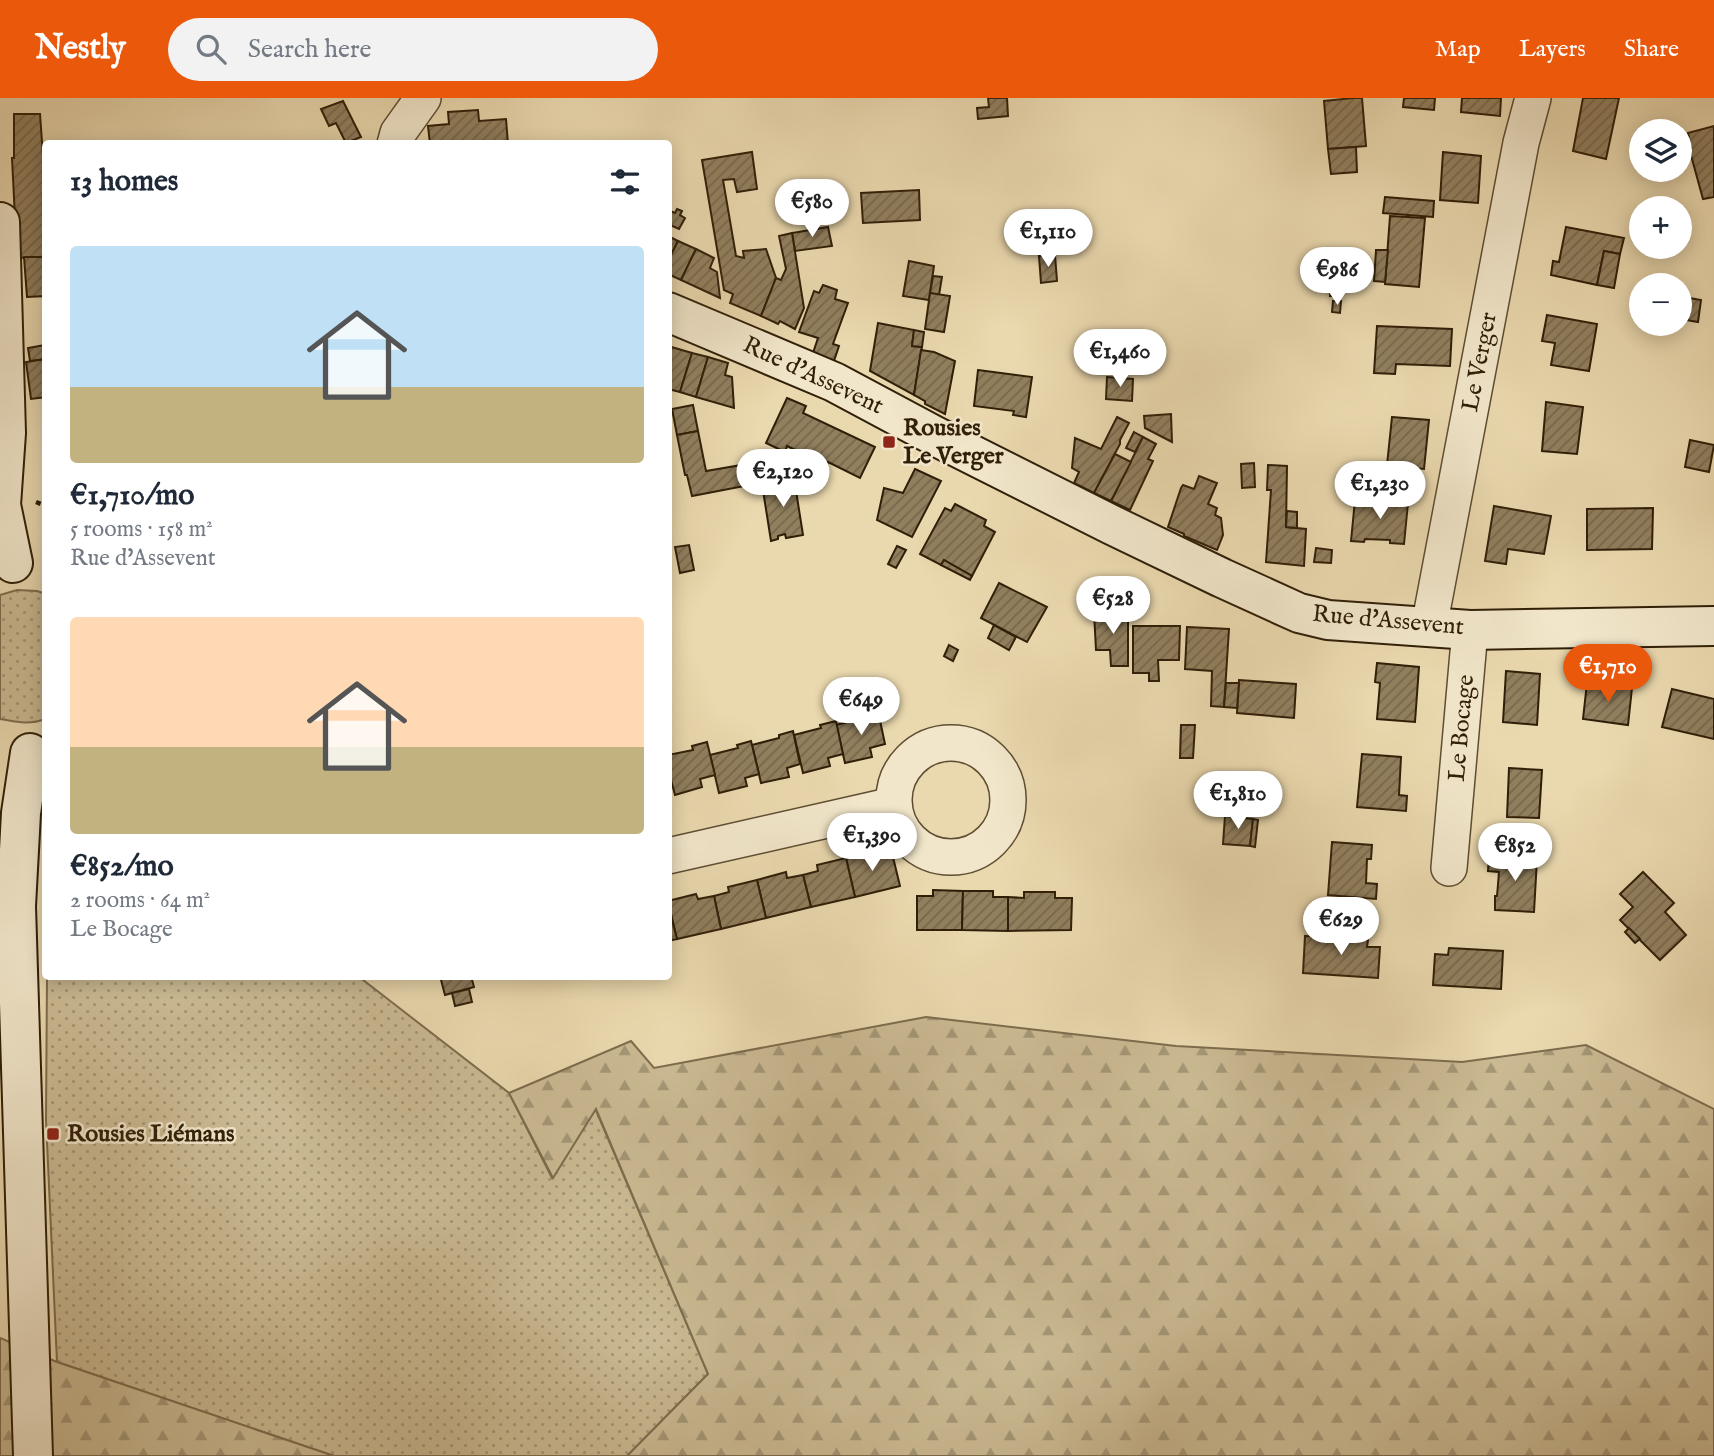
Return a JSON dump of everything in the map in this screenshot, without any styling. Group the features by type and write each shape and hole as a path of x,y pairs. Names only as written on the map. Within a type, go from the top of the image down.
{"street":[{"path":"396,140 398,133 423,98"},
{"name":"Le Verger","path":"1429,627 1519,156 1533,98"},
{"path":"0,222 6,433 1,505 20,565"},
{"name":"Rue d'Assevent","path":"672,314 834,382 1112,525 1299,613 1328,620 1470,630 1714,626"},
{"name":"Le Bocage","path":"1449,868 1470,630"},
{"path":"25,751 16,906 33,1456"},
{"path":"672,855 893,805"}],"green space":[{"path":"17,590 42,593 42,720 17,722 0,719 0,595"},
{"path":"47,980 363,980 509,1093 552,1178 595,1108 708,1374 627,1456 334,1456 57,1362 46,1120"},
{"path":"926,1017 1176,1046 1462,1062 1586,1045 1714,1109 1714,1456 627,1456 708,1374 596,1109 553,1178 509,1093 631,1041 654,1068"},
{"path":"0,1338 57,1362 334,1456 0,1456"}],"building":[{"path":"988,98 1007,98 1008,116 978,119 977,108 989,107"},
{"path":"1362,98 1366,146 1328,149 1324,101"},
{"path":"1404,98 1435,98 1434,110 1403,107"},
{"path":"1462,98 1501,98 1500,116 1461,112"},
{"path":"1583,98 1619,98 1606,159 1573,151"},
{"path":"343,101 361,137 344,140 336,123 329,126 321,109"},
{"path":"478,110 479,121 506,119 508,140 430,140 428,126 449,124 448,112"},
{"path":"14,114 40,114 42,257 17,258"},
{"path":"1714,126 1714,197 1703,199 1692,159 1692,132"},
{"path":"1356,147 1357,172 1331,174 1328,149"},
{"path":"752,152 757,189 737,192 734,179 723,180 736,256 744,258 743,251 766,249 776,278 761,316 730,303 733,294 724,290 702,160"},
{"path":"1443,152 1481,156 1478,203 1440,200"},
{"path":"919,190 920,220 863,223 861,193"},
{"path":"1385,197 1434,201 1433,217 1383,213"},
{"path":"677,209 682,211 680,215 685,218 679,229 672,226 672,212 675,213"},
{"path":"1390,216 1425,218 1419,287 1385,284"},
{"path":"828,227 832,246 795,251 792,233"},
{"path":"1566,227 1624,238 1620,254 1604,251 1597,285 1551,275 1553,261 1559,262"},
{"path":"792,233 804,308 795,329 780,321 778,324 761,316 776,278 781,280 786,269 779,236"},
{"path":"672,238 678,241 672,253"},
{"path":"678,241 696,249 681,280 672,276 672,253"},
{"path":"696,249 714,258 710,268 717,272 720,298 681,280"},
{"path":"1376,250 1388,250 1385,282 1374,281"},
{"path":"1604,251 1620,254 1614,288 1597,285"},
{"path":"1055,255 1057,281 1041,283 1039,256"},
{"path":"24,257 42,257 42,296 27,297"},
{"path":"909,261 934,266 929,300 903,296"},
{"path":"933,276 942,277 939,295 930,293"},
{"path":"1331,283 1341,284 1340,296 1330,296"},
{"path":"823,285 837,290 835,299 848,303 833,344 839,346 834,361 813,353 818,338 799,332 814,291 819,293"},
{"path":"930,293 950,296 944,332 925,329"},
{"path":"1692,298 1701,300 1698,322 1692,321"},
{"path":"1333,301 1341,301 1340,313 1332,312"},
{"path":"1547,315 1597,324 1589,371 1551,365 1555,343 1542,341"},
{"path":"878,323 914,330 912,346 922,347 914,395 870,371"},
{"path":"1377,326 1452,329 1450,366 1396,364 1395,374 1374,373"},
{"path":"914,330 924,332 922,347 912,346"},
{"path":"42,346 42,360 30,361 28,348"},
{"path":"672,347 692,353 680,392 672,390"},
{"path":"921,350 955,361 945,414 914,395"},
{"path":"692,353 708,357 696,397 680,392"},
{"path":"708,357 728,363 725,375 732,377 734,408 696,397"},
{"path":"1102,358 1111,358 1111,367 1102,368"},
{"path":"42,360 42,398 31,399 26,362"},
{"path":"978,370 1032,377 1026,417 1013,415 1014,411 974,406"},
{"path":"1107,377 1133,379 1132,401 1106,399"},
{"path":"787,398 806,406 803,413 875,447 860,478 787,446 785,452 766,443"},
{"path":"1546,402 1583,407 1577,454 1542,451"},
{"path":"693,405 698,431 677,435 672,409"},
{"path":"1171,414 1172,442 1145,428 1144,416"},
{"path":"1117,417 1129,423 1094,493 1074,483 1079,472 1072,468 1075,438 1101,449"},
{"path":"1392,417 1429,420 1424,469 1387,465"},
{"path":"698,431 706,471 753,463 755,484 692,496 677,435"},
{"path":"1134,432 1143,437 1135,452 1126,448"},
{"path":"1143,437 1156,444 1148,459 1153,461 1130,510 1111,501"},
{"path":"1690,440 1714,445 1709,472 1685,467"},
{"path":"1115,454 1131,462 1111,501 1094,493"},
{"path":"1254,463 1255,487 1242,488 1241,464"},
{"path":"1268,465 1287,466 1286,527 1306,529 1304,566 1266,562 1271,490 1267,490"},
{"path":"915,469 941,481 912,537 877,520 884,488 903,493"},
{"path":"1199,476 1217,483 1208,504 1217,508 1215,515 1221,518 1223,535 1217,550 1168,527 1181,488 1183,485 1194,489"},
{"path":"794,478 803,535 786,538 785,534 771,541 762,484"},
{"path":"1355,500 1408,503 1404,544 1390,543 1390,540 1351,541"},
{"path":"955,504 986,520 984,526 995,532 972,576 944,560 941,565 920,554 945,508 951,511"},
{"path":"1494,506 1551,516 1544,554 1508,549 1506,564 1485,561"},
{"path":"1653,508 1652,549 1587,550 1587,509"},
{"path":"1287,511 1297,512 1297,528 1286,527"},
{"path":"689,545 694,570 680,573 675,547"},
{"path":"897,546 906,550 896,568 888,564"},
{"path":"1316,548 1332,550 1331,563 1314,562"},
{"path":"944,560 972,576 970,580 941,565"},
{"path":"999,583 1047,607 1027,642 981,618"},
{"path":"1094,612 1128,612 1128,666 1111,666 1110,650 1096,650"},
{"path":"994,625 1016,637 1009,650 988,638"},
{"path":"1133,626 1180,626 1179,660 1158,660 1159,681 1149,681 1149,673 1133,673"},
{"path":"1187,627 1229,629 1224,707 1211,706 1212,671 1185,669"},
{"path":"949,645 958,650 953,661 944,656"},
{"path":"1377,663 1419,667 1415,722 1377,719 1380,683 1375,682"},
{"path":"1506,671 1540,674 1537,725 1503,722"},
{"path":"1239,680 1296,684 1294,718 1237,713"},
{"path":"1226,683 1239,683 1237,708 1224,707"},
{"path":"1587,683 1632,688 1628,725 1583,719"},
{"path":"1672,689 1714,699 1714,739 1662,727"},
{"path":"878,711 885,744 870,748 872,757 845,763 836,725"},
{"path":"836,721 843,754 828,758 830,766 803,773 794,735"},
{"path":"1181,725 1195,725 1193,758 1180,758"},
{"path":"793,731 800,764 787,768 789,777 761,783 752,745 779,738 779,735"},
{"path":"751,741 759,774 745,778 747,786 719,793 710,755 738,748 737,745"},
{"path":"707,742 715,775 700,779 702,787 675,795 672,784 672,754 693,750 692,746"},
{"path":"1362,754 1401,757 1399,795 1407,796 1406,811 1357,807"},
{"path":"1509,768 1542,770 1539,818 1507,817"},
{"path":"1225,816 1253,819 1250,846 1223,844"},
{"path":"1253,819 1258,820 1255,847 1250,846"},
{"path":"1332,842 1372,845 1371,859 1367,859 1366,883 1377,884 1376,899 1328,895"},
{"path":"875,851 877,857 892,853 900,886 855,897 846,858"},
{"path":"1489,856 1537,859 1534,912 1495,910 1499,872 1488,871"},
{"path":"846,858 855,897 811,907 803,875 818,871 817,865"},
{"path":"786,872 787,878 803,875 811,907 766,918 757,880"},
{"path":"1643,872 1674,903 1665,912 1686,935 1660,960 1620,920 1633,907 1620,894"},
{"path":"757,880 766,918 721,929 714,896 729,892 728,887"},
{"path":"933,890 963,891 962,930 917,930 917,896 933,896"},
{"path":"963,891 993,891 993,897 1008,897 1008,931 962,930"},
{"path":"1024,892 1055,892 1055,898 1072,898 1071,930 1008,931 1008,897 1024,898"},
{"path":"696,894 698,899 714,896 721,929 677,939 672,918 672,900"},
{"path":"672,920 677,939 672,940"},
{"path":"1629,928 1640,939 1635,943 1625,932"},
{"path":"1305,936 1368,940 1367,947 1380,947 1378,978 1303,973"},
{"path":"1449,948 1503,951 1501,989 1433,985 1435,954 1448,955"},
{"path":"441,980 472,980 474,987 445,995"},
{"path":"469,989 472,1002 455,1006 452,993"}],"place":[{"name":"Rousies Le Verger","path":"889,442"},
{"name":"Rousies Liémans","path":"53,1134"}]}
